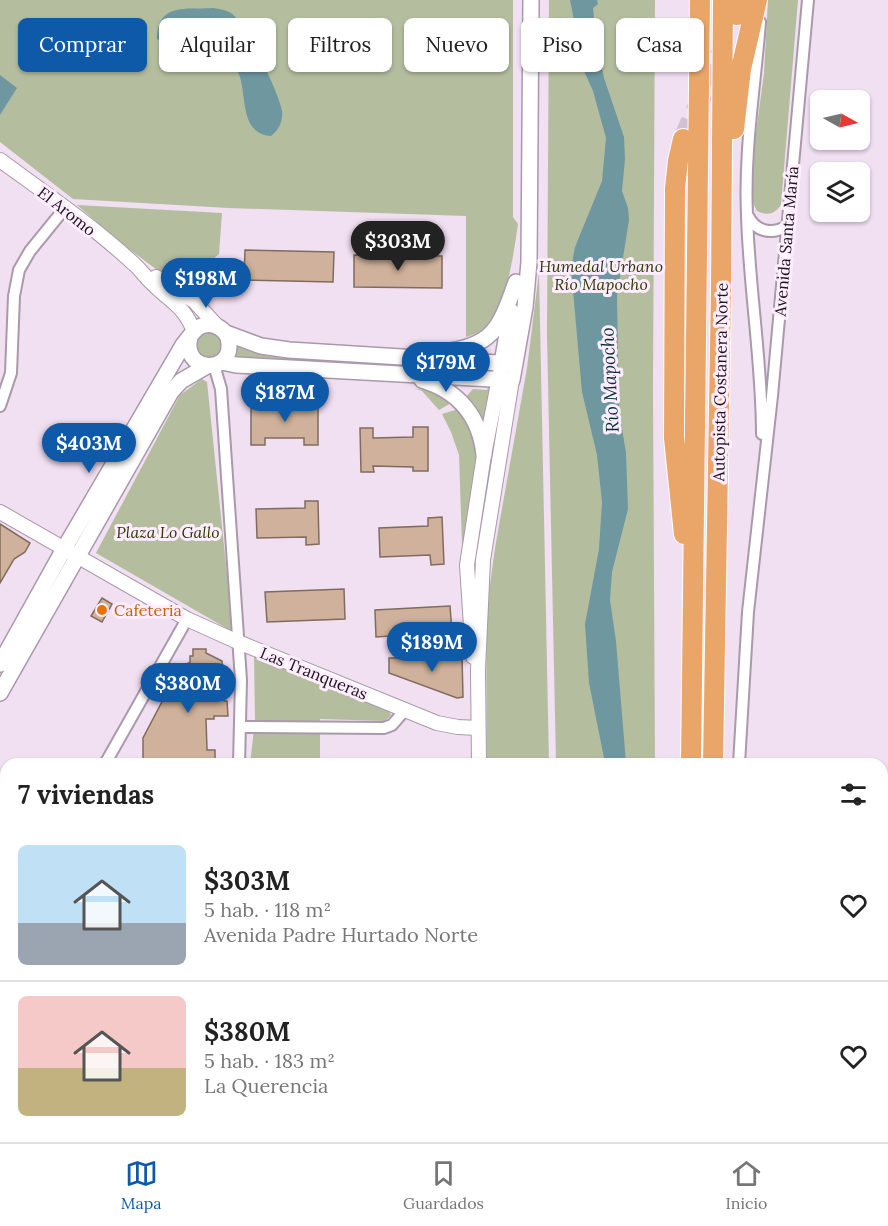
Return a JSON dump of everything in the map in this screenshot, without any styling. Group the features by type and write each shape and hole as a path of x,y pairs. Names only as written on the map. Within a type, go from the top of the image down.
{"highway":[{"name":"Autopista Costanera Norte","path":"690,758 700,0"},
{"name":"Autopista Costanera Norte","path":"713,758 723,0"},
{"path":"722,193 729,164 743,54 759,0"},
{"path":"684,139 678,161 675,188 674,428 683,532 693,590"}],"main road":[{"path":"508,363 525,307 529,262 531,0"},
{"path":"192,334 189,350 191,356 195,361 214,364 505,380 516,282 528,222"},
{"path":"410,357 463,350 483,341 502,320 516,282"},
{"path":"0,693 71,553 172,364 192,334 201,326 209,325 261,346 289,350 508,363"},
{"path":"0,664 171,392 181,381 214,364 229,352 229,339 222,330"},
{"path":"396,373 445,389 460,400 477,424 484,455"}],"street":[{"name":"Avenida Santa María","path":"759,0 747,157 747,213 750,280 760,381 762,483"},
{"name":"Avenida Santa María","path":"739,758 748,612 772,396 808,0"},
{"name":"El Aromo","path":"2,166 65,208 134,264 194,302 222,330"},
{"path":"0,406 11,373 14,296 20,270 30,251 65,208"},
{"path":"747,213 752,223 766,231 775,232 788,226"},
{"name":"El Aromo","path":"134,264 153,285 186,313 192,334"},
{"path":"214,364 221,389 241,680 239,758"},
{"path":"478,670 470,645 467,565 484,455 505,380"},
{"path":"479,758 478,670 483,560 505,380"},
{"name":"Las Tranqueras","path":"0,512 187,619 437,723 478,728"},
{"path":"108,758 187,619"},
{"path":"241,727 384,728 392,725 405,710"}],"green space":[{"path":"0,0 513,0 513,217 518,224 505,292 500,305 483,330 466,337 466,216 228,208 73,199 0,142"},
{"name":"Humedal Urbano Río Mapocho","path":"549,0 655,0 655,18 616,18 616,72 655,72 655,758 556,758 547,335 549,72 604,72 604,18 549,18"},
{"path":"768,0 798,0 781,205 767,214 757,211 751,199 753,155 764,73"},
{"path":"77,205 222,213 219,254 180,287 121,243"},
{"path":"539,272 549,758 487,758 486,614 495,548 527,368"},
{"path":"209,332 218,336 222,345 218,354 209,358 200,354 196,345 200,336"},
{"path":"237,346 259,354 281,358 483,369 483,371 234,357"},
{"name":"Plaza Lo Gallo","path":"202,379 207,382 233,632 96,553 180,395"},
{"path":"488,387 493,387 487,428 480,414 465,398 473,389 487,390"},
{"path":"413,388 438,393 453,402 439,410 422,391"},
{"path":"458,405 481,446 463,574 459,455 442,414 455,410"},
{"path":"254,656 389,711 391,715 385,721 320,719 320,758 251,758 255,721"}],"water":[{"path":"570,0 597,0 598,4 593,8 594,18 574,18"},
{"path":"213,8 229,12 236,18 163,18 168,13 183,9"},
{"path":"238,72 267,72 282,111 281,122 271,136 260,133 252,127 245,108"},
{"name":"Río Mapocho","path":"584,72 603,72 624,137 625,159 622,191 628,208 629,220 617,295 619,410 626,453 628,509 612,572 610,600 616,641 626,758 604,758 589,683 585,624 599,549 602,502 597,455 582,392 571,268 575,247 602,181 606,138 593,91"},
{"path":"0,75 17,88 0,115"}],"building":[{"path":"245,250 334,252 333,282 244,280"},
{"path":"354,255 442,256 442,288 354,287"},
{"path":"302,401 318,401 318,445 304,445 304,438 265,438 265,445 251,445 251,403 263,402 263,408 302,408"},
{"path":"413,427 428,427 428,471 413,471 413,467 373,466 374,472 361,472 360,428 373,428 373,438 413,437"},
{"path":"305,501 318,501 319,544 306,545 306,537 257,538 256,509 305,508"},
{"path":"442,517 444,564 431,565 430,555 380,557 379,528 428,526 428,518"},
{"path":"0,524 30,543 25,552 14,559 0,583"},
{"path":"344,589 345,619 267,622 265,592"},
{"name":"Cafeteria","path":"102,598 112,604 102,622 91,616"},
{"path":"450,606 452,632 376,637 375,610"},
{"path":"193,649 206,649 206,653 222,661 224,701 227,701 228,716 214,716 214,719 206,719 207,750 215,750 215,758 143,758 143,738 175,677 189,684 188,663 190,663 190,656 193,656"},
{"path":"462,657 463,697 457,698 389,673 389,658"}],"tunnel":[{"path":"683,139 723,48"}],"place":[{"name":"Cafeteria","path":"102,610"}]}
